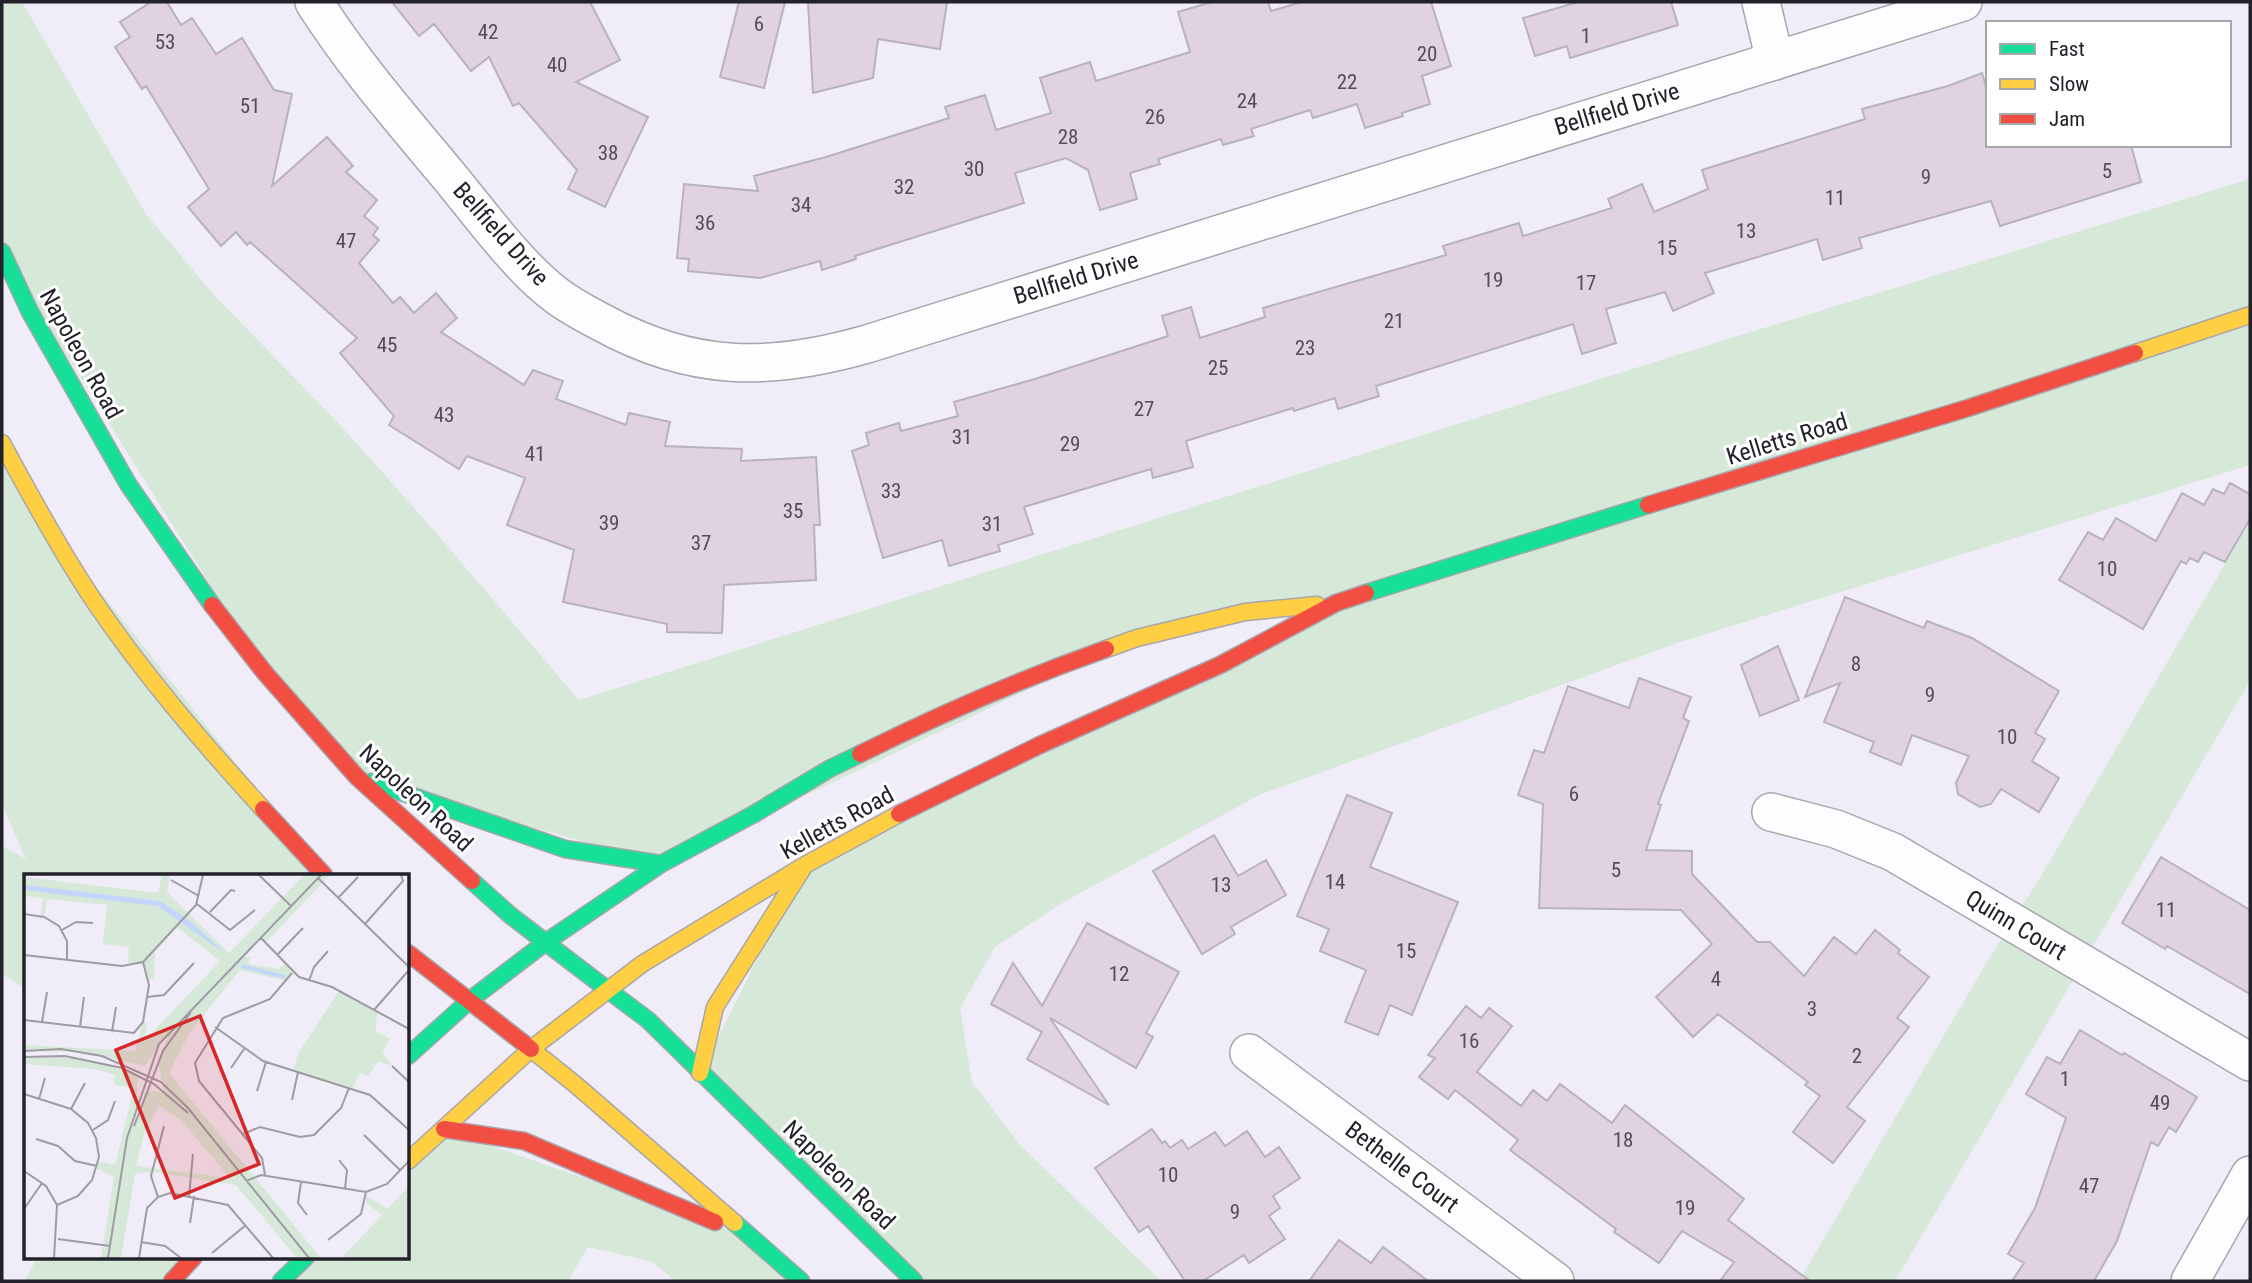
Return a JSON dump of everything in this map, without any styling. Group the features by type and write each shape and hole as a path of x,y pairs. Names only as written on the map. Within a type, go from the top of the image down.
{"main road":[{"name":"Napoleon Road","path":"2,252 30,312 128,484 193,580 265,673 357,776 489,898 648,1020 699,1073 914,1281"},
{"name":"Kelletts Road","path":"410,1159 531,1049 642,964 805,865 905,811 1042,744 1220,665 1336,603 1532,540 1969,408 2250,315"},
{"path":"2,443 43,519 94,601 151,678 211,752 323,874"},
{"name":"Kelletts Road","path":"410,1054 470,1000 546,942 661,864 754,814 829,769 937,716 1031,676 1137,638 1245,612 1336,603"},
{"path":"357,776 565,849 661,864"},
{"path":"699,1073 715,1007 805,865"},
{"path":"410,955 576,1085 801,1281"},
{"path":"444,1129 524,1141 746,1235"},
{"path":"173,1281 193,1258"},
{"path":"282,1281 305,1258"}],"street":[{"name":"Bellfield Drive","path":"314,2 372,84 506,244 556,295 615,330 652,347 719,363 751,364 781,363 839,352 1963,2"},
{"path":"1761,2 1775,61"},
{"name":"Quinn Court","path":"1771,813 1836,829 1893,852 2250,1062"},
{"name":"Bethelle Court","path":"1249,1053 1555,1281"},
{"path":"2190,1281 2250,1175"}],"green space":[{"path":"2,2 22,2 146,214 213,294 342,427 579,700 1728,339 2250,179 2250,465 1677,643 1259,795 1064,902 995,947 960,1008 972,1082 1020,1145 1161,1281 914,1281 700,1073 805,865 1334,604 1137,638 661,864 357,777 265,673 2,252"},
{"path":"2,443 43,519 323,874 24,874 24,988 2,974 2,846 26,859 2,804"},
{"path":"2250,522 2250,681 1895,1281 1799,1281 1987,962 2038,881"},
{"path":"444,1129 746,1235 802,1281 676,1281 650,1261 588,1247 568,1281 282,1281 305,1258 410,1258 410,1159"},
{"path":"37,1258 193,1258 173,1281 24,1281"}],"building":[{"path":"151,2 167,2 181,25 192,18 216,54 242,38 274,90 292,94 272,186 327,137 353,166 346,172 377,200 364,216 378,228 373,235 379,240 359,263 393,303 400,297 414,313 436,293 457,318 441,332 524,385 533,370 563,381 556,399 626,425 629,413 670,422 665,446 742,449 741,461 816,457 820,525 814,525 816,580 724,585 722,633 667,632 667,624 563,602 574,550 507,525 525,478 467,456 459,469 389,425 394,416 340,353 357,338 250,242 247,245 236,232 221,246 188,207 209,189 146,86 142,89 115,47 130,37 120,22"},
{"path":"392,2 590,2 620,60 576,82 648,117 605,207 568,189 577,170 519,103 513,106 489,57 471,71 434,24 419,36"},
{"path":"739,2 785,2 764,88 720,77"},
{"path":"808,2 947,2 940,49 878,39 873,78 813,93"},
{"path":"1212,2 1268,2 1271,11 1302,2 1431,2 1451,66 1422,76 1430,104 1402,113 1403,116 1365,128 1357,104 1313,118 1310,110 1251,129 1254,136 1223,145 1221,139 1158,159 1160,164 1130,173 1137,199 1100,210 1088,170 1066,158 1015,173 1024,203 855,256 856,259 822,270 820,261 760,278 688,271 689,259 677,258 684,184 758,191 754,176 826,157 949,118 945,107 985,95 996,130 1051,113 1040,78 1090,62 1096,81 1190,52 1178,12"},
{"path":"1578,2 1671,2 1678,25 1570,58 1567,46 1535,56 1523,18"},
{"path":"1982,73 1986,86 1986,147 2132,147 2141,182 2000,226 1991,201 1859,238 1862,248 1823,260 1817,239 1705,273 1714,293 1673,311 1665,292 1606,309 1616,343 1582,354 1573,324 1376,386 1379,396 1338,409 1335,398 1186,441 1193,467 1153,478 1151,469 1024,507 1033,534 998,545 1000,551 949,566 942,540 883,558 852,451 869,445 866,433 899,423 901,431 958,416 954,402 1168,336 1162,316 1191,307 1200,338 1265,317 1263,308 1446,255 1443,246 1519,223 1523,236 1612,208 1608,199 1642,184 1654,212 1708,189 1702,170 1865,119 1862,109 1948,86"},
{"path":"2230,483 2250,494 2250,519 2225,562 2204,552 2198,562 2190,558 2186,564 2181,561 2143,629 2059,580 2088,532 2103,540 2116,518 2156,541 2182,493 2204,505 2213,489 2224,494"},
{"path":"1845,597 1924,628 1927,621 1972,638 2059,691 2035,733 2045,739 2032,761 2059,778 2039,812 2001,789 1991,804 1980,807 1958,794 1956,783 1969,756 1912,735 1901,765 1870,752 1874,742 1824,722 1840,683 1805,697"},
{"path":"1778,646 1799,700 1760,716 1741,665"},
{"path":"1639,678 1691,697 1683,718 1689,721 1658,804 1661,805 1646,850 1692,851 1692,874 1757,942 1770,942 1804,976 1834,937 1856,954 1875,930 1900,950 1898,953 1929,977 1897,1018 1909,1027 1847,1107 1865,1121 1833,1163 1793,1132 1820,1096 1805,1085 1808,1082 1718,1014 1693,1037 1656,997 1712,944 1681,910 1539,908 1543,804 1518,795 1534,750 1544,753 1568,686 1629,708"},
{"path":"1347,795 1392,813 1370,867 1458,902 1412,1015 1390,1005 1378,1035 1345,1022 1366,970 1320,951 1329,929 1297,916"},
{"path":"1214,835 1238,876 1266,860 1286,895 1231,927 1235,934 1202,954 1153,871"},
{"path":"2161,857 2250,910 2250,994 2122,923"},
{"path":"1087,923 1179,972 1146,1033 1153,1037 1136,1068 1050,1018 1109,1105 1027,1059 1042,1032 991,1004 1013,963 1042,1006"},
{"path":"1466,1006 1481,1018 1489,1008 1512,1026 1477,1072 1521,1106 1533,1090 1547,1101 1560,1084 1612,1123 1625,1105 1744,1199 1728,1220 1810,1281 1720,1281 1734,1262 1682,1231 1659,1263 1614,1232 1616,1229 1510,1150 1518,1140 1455,1090 1448,1099 1419,1077 1435,1058 1428,1055"},
{"path":"2080,1030 2197,1097 2176,1132 2169,1127 2158,1146 2151,1142 2117,1241 2094,1281 2012,1281 2024,1263 2008,1254 2035,1208 2066,1118 2026,1094 2047,1057 2060,1064"},
{"path":"1152,1129 1162,1143 1165,1141 1170,1148 1182,1140 1188,1149 1215,1132 1225,1146 1247,1131 1265,1157 1279,1147 1300,1178 1273,1196 1280,1208 1269,1216 1285,1239 1249,1263 1244,1255 1203,1281 1185,1281 1148,1226 1139,1232 1095,1168"},
{"path":"1339,1240 1371,1263 1383,1247 1428,1281 1309,1281"}],"traffic: fast":[{"path":"2,252 30,312 128,484 212,605"},
{"path":"1366,593 1648,505"},
{"path":"410,1054 470,1000 546,942 661,864 860,754"},
{"path":"372,782 565,849 661,864"},
{"path":"472,881 510,915 608,990"},
{"path":"608,990 648,1020 914,1281"},
{"path":"735,1223 801,1281"},
{"path":"281,1281 305,1258"}],"traffic: slow":[{"path":"2135,353 2250,315"},
{"path":"2,443 81,582 113,628 175,708 263,809"},
{"path":"1106,649 1137,638 1245,612 1317,605"},
{"path":"410,1159 531,1049 642,964 805,865 899,814"},
{"path":"700,1073 715,1007 805,865"},
{"path":"531,1049 735,1223"}],"traffic: jam":[{"path":"1648,505 1968,408 2135,353"},
{"path":"899,814 1042,744 1220,665 1336,603 1366,593"},
{"path":"212,605 265,673 357,777 472,881"},
{"path":"860,754 981,698 1106,649"},
{"path":"263,809 323,874"},
{"path":"410,955 531,1049"},
{"path":"444,1129 524,1141 715,1222"},
{"path":"172,1281 193,1258"}]}
